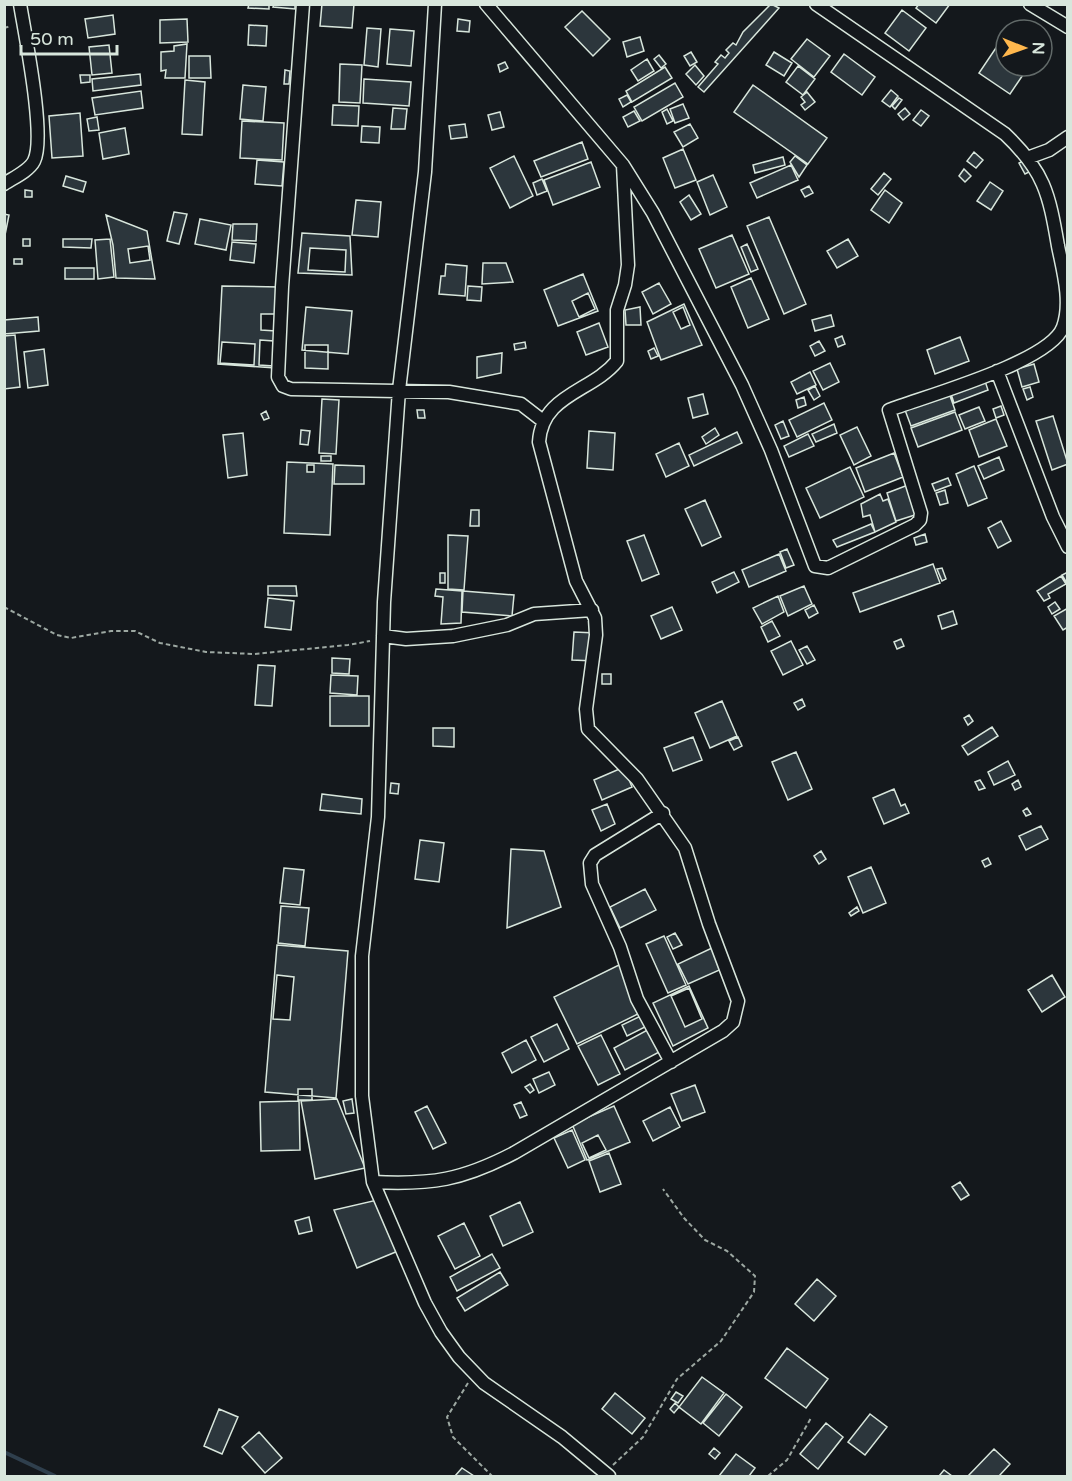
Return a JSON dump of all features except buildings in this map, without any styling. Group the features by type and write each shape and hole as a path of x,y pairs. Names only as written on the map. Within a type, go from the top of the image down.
{"street":[{"path":"8,179 31,166 36,154 36,108 20,4"},
{"path":"303,4 282,287 278,377 283,386 291,389 449,392 514,402 533,411 543,421"},
{"path":"435,4 424,172 399,390 378,634 378,817 362,956 362,1096 373,1182 425,1303 441,1332 484,1383 562,1437 606,1474"},
{"path":"486,4 623,165 680,261 742,385 771,450 812,557 816,566 821,569 828,568 920,520 921,513 889,410 997,371 1042,350 1056,339 1064,327 1067,308 1066,290 1047,190 1030,157 1005,134 816,4"},
{"path":"1030,4 1068,27"},
{"path":"1030,157 1049,150 1068,137"},
{"path":"373,1182 427,1183 453,1179 479,1171 671,1062 733,1022 738,1000 708,924 685,848 663,813 637,779 588,729 586,710 596,626 592,610 576,581 539,442 543,421 558,402 599,378 617,361 617,310 626,285 628,265 623,165"},
{"path":"997,371 1053,517 1068,547"},
{"path":"378,634 406,639 453,636 507,625 534,614 592,610"},
{"path":"663,813 595,855 590,872 625,960 637,999 671,1062"}],"path":[{"path":"4,607 57,635 71,638 111,631 135,631 160,643 206,652 254,654 348,645 369,642 378,634"},
{"path":"606,1474 643,1437 677,1379 721,1341 754,1292 755,1276 727,1251 705,1239 684,1218 663,1190"},
{"path":"476,1374 459,1394 447,1418 453,1437 492,1476"},
{"path":"768,1476 787,1460 811,1419"}],"waterway":[{"path":"4,1452 55,1476"}]}
